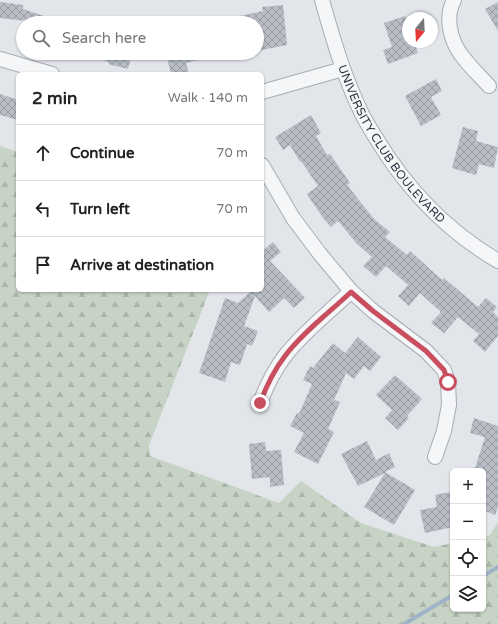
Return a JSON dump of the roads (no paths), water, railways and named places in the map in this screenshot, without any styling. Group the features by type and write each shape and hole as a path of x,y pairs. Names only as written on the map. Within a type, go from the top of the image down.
{"street":[{"name":"UNIVERSITY CLUB BOULEVARD","path":"322,0 343,69 362,116 385,153 403,179 428,207 484,253 498,261"},
{"path":"454,0 449,16 450,32 460,53 488,86"},
{"path":"0,59 45,72"},
{"path":"264,91 343,69"},
{"path":"264,168 293,218 351,292 373,311 426,351 444,370 448,382 449,405 444,431 435,457"},
{"path":"260,403 266,388 284,357 351,292"}],"waterway":[{"path":"486,574 498,567"},
{"path":"404,624 450,597"}]}
